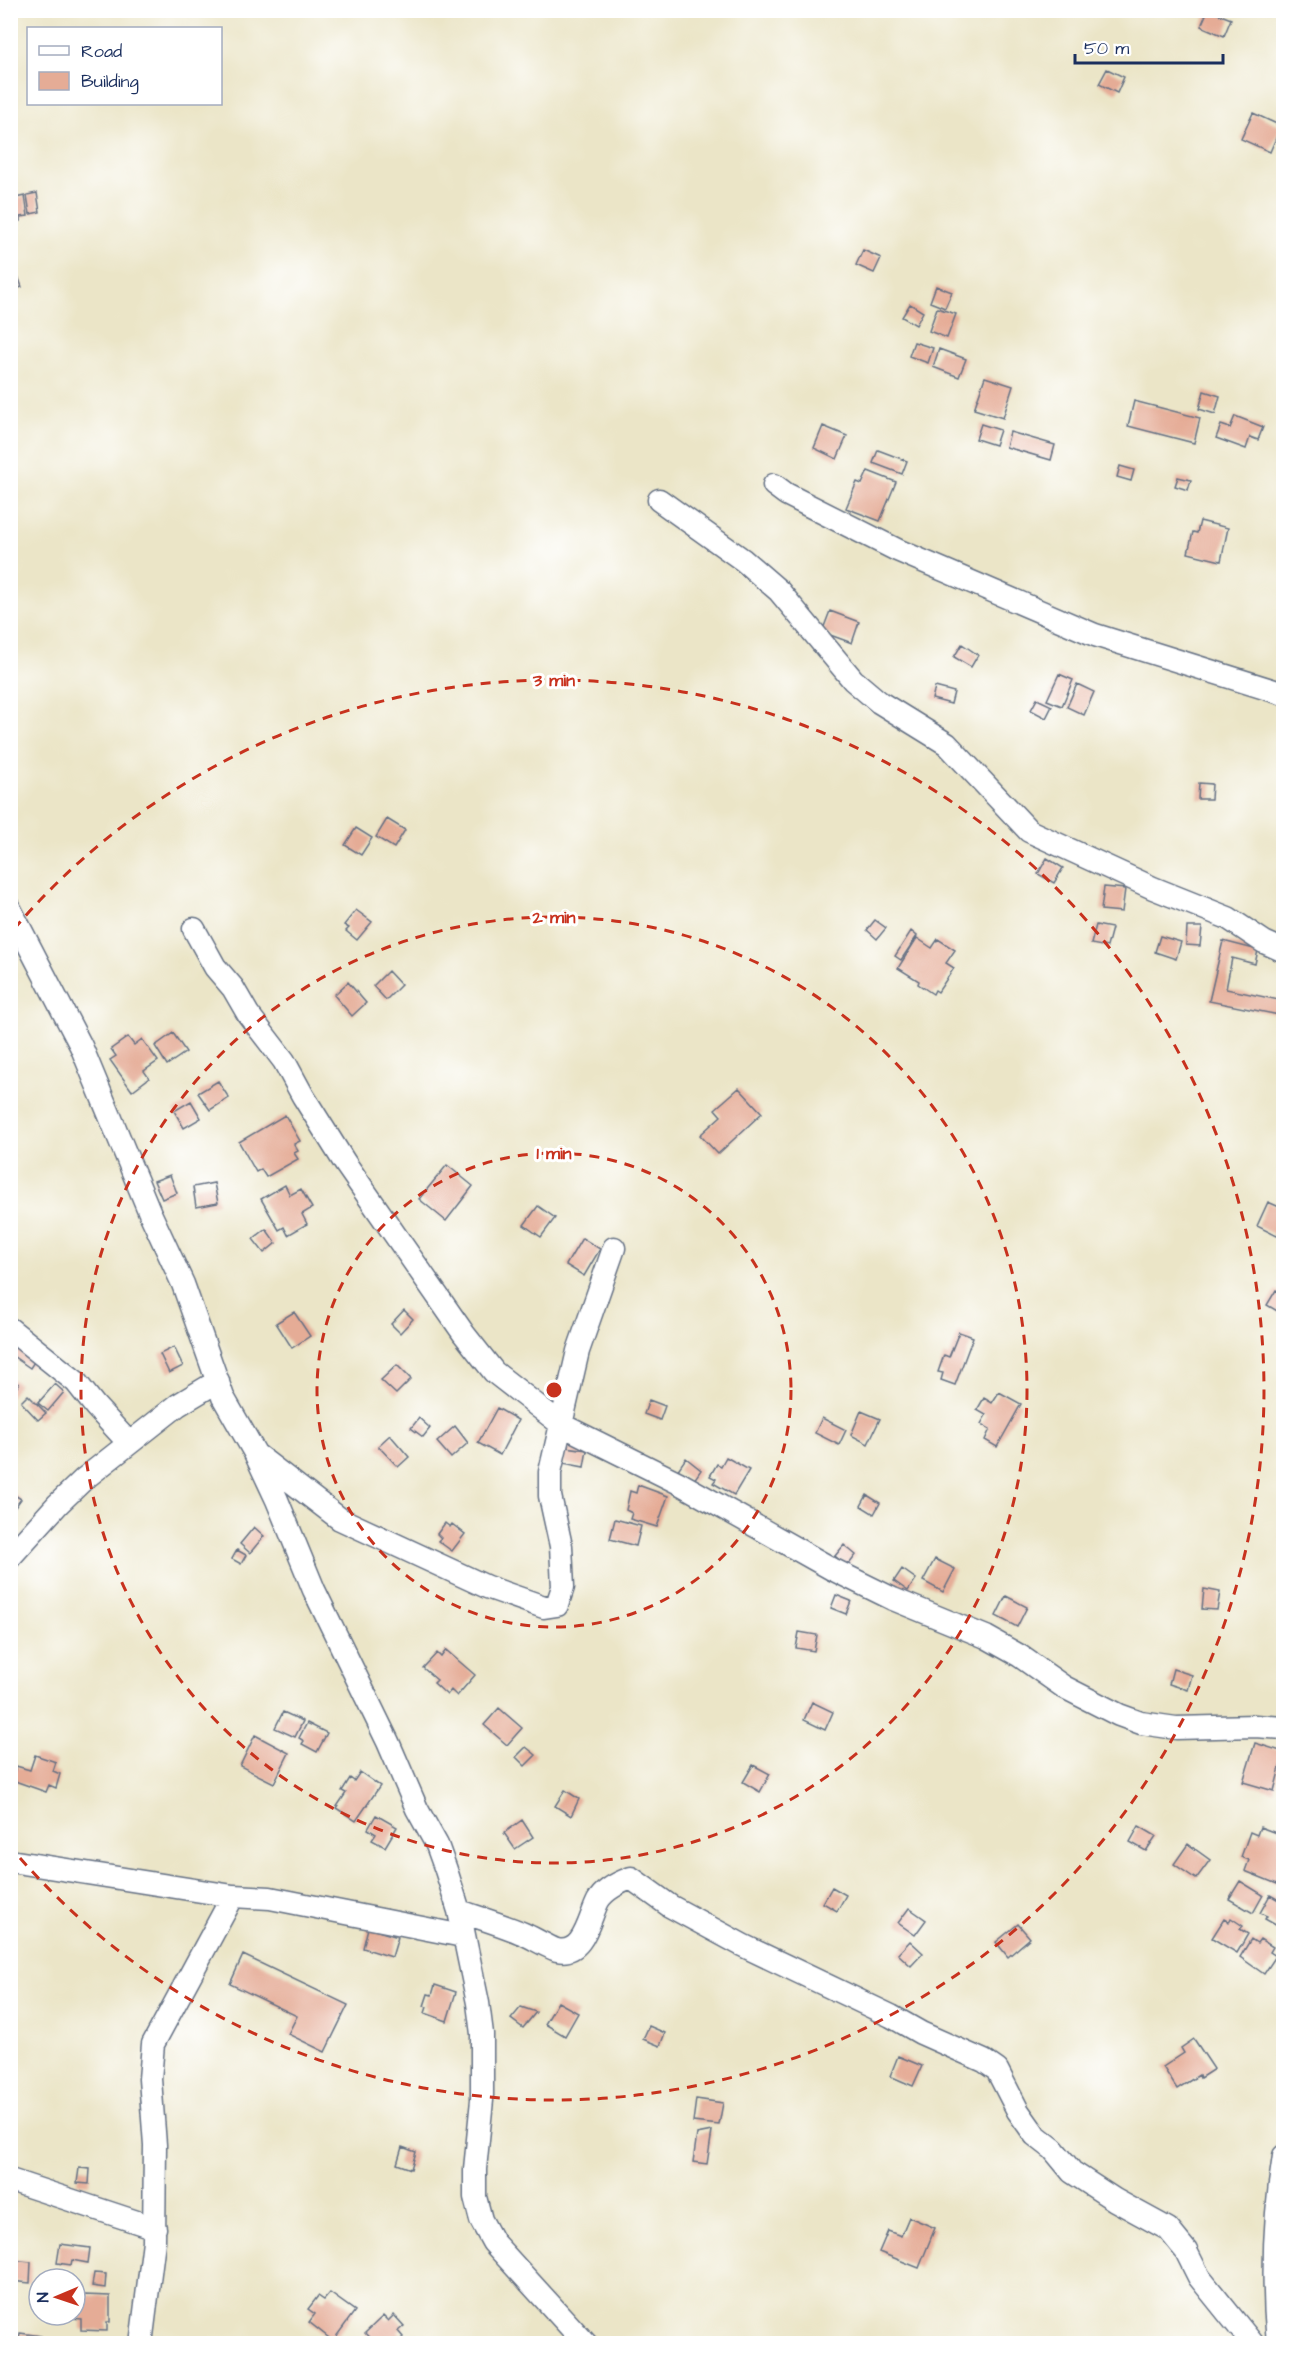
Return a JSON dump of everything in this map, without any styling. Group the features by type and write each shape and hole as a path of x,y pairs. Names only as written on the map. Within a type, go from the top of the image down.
{"street":[{"path":"774,485 786,494 897,550 1095,635 1284,694"},
{"path":"659,500 743,560 779,591 853,680 879,702 947,744 1029,831 1153,888 1228,918 1264,942 1284,951"},
{"path":"10,909 66,1021 81,1046 150,1213 183,1284 232,1416 255,1453 302,1555 323,1609 436,1845 459,1911 482,2034 482,2100 475,2169 475,2197 481,2220 493,2242 585,2343"},
{"path":"194,929 215,967 233,988 248,1014 284,1060 303,1096 345,1163 464,1334 494,1372 562,1425 679,1482 832,1569 903,1604 986,1637 1020,1656 1064,1687 1119,1715 1141,1724 1176,1728 1255,1726 1284,1728"},
{"path":"255,1453 340,1519 521,1600 538,1596 555,1579 562,1566 561,1546 550,1496 550,1472 578,1351 614,1248"},
{"path":"10,1329 76,1382 129,1443"},
{"path":"10,1557 70,1491 178,1405 218,1381"},
{"path":"10,1861 233,1896 270,1898 463,1936"},
{"path":"459,1911 524,1934 555,1950 567,1950 581,1940 598,1899 618,1883 631,1878 669,1906 742,1945 891,2016 921,2033 984,2061 997,2070 1018,2111 1035,2135 1053,2149 1072,2172 1115,2200 1168,2229 1186,2251 1199,2277 1253,2343"},
{"path":"141,2343 152,2271 155,2228 155,2145 150,2079 153,2044 233,1896"},
{"path":"1278,2343 1275,2284 1278,2194 1284,2156"},
{"path":"10,2180 155,2228"}],"building":[{"path":"1208,10 1231,19 1224,36 1201,26"},
{"path":"1107,69 1124,77 1117,93 1099,84"},
{"path":"1253,113 1281,126 1270,152 1241,139"},
{"path":"37,193 40,212 30,214 27,195"},
{"path":"25,196 28,216 20,217 20,221 10,222 10,199"},
{"path":"863,250 881,258 874,273 856,265"},
{"path":"13,262 22,287 10,291 10,263"},
{"path":"936,286 952,292 945,308 930,302"},
{"path":"910,304 923,312 916,325 902,317"},
{"path":"937,308 956,314 947,338 929,331"},
{"path":"914,342 933,348 928,363 909,356"},
{"path":"939,349 966,359 959,377 933,367"},
{"path":"985,377 1013,386 1003,418 974,409"},
{"path":"1204,391 1220,396 1215,414 1199,409"},
{"path":"1134,401 1200,418 1194,443 1128,426"},
{"path":"1235,416 1263,427 1258,440 1250,437 1246,449 1216,438 1221,425 1230,428"},
{"path":"981,424 1000,430 995,445 976,439"},
{"path":"823,426 847,436 837,459 814,448"},
{"path":"1010,432 1055,445 1051,460 1006,447"},
{"path":"878,450 907,461 902,474 873,463"},
{"path":"1120,466 1134,470 1131,481 1117,477"},
{"path":"868,471 896,482 880,521 846,508 857,482 862,484"},
{"path":"1178,477 1191,480 1188,490 1175,486"},
{"path":"1200,521 1228,528 1221,561 1188,553 1193,532 1197,533"},
{"path":"830,611 859,622 852,643 822,632"},
{"path":"962,644 978,655 971,667 954,657"},
{"path":"1059,674 1073,680 1062,706 1047,700"},
{"path":"1077,684 1094,692 1084,715 1067,707"},
{"path":"935,687 954,692 951,704 932,699"},
{"path":"1037,699 1052,706 1046,718 1031,710"},
{"path":"1199,783 1212,784 1211,799 1198,799"},
{"path":"387,819 405,830 394,848 376,837"},
{"path":"356,828 372,838 361,855 345,845"},
{"path":"1047,858 1063,868 1054,883 1038,874"},
{"path":"1104,887 1125,889 1122,912 1101,910"},
{"path":"356,910 372,922 357,940 346,931 349,928 344,925"},
{"path":"875,920 886,928 877,939 867,930"},
{"path":"1096,925 1112,928 1107,947 1091,944"},
{"path":"1187,927 1202,927 1200,946 1186,945"},
{"path":"911,931 917,936 901,960 895,956"},
{"path":"1160,936 1181,942 1176,959 1155,952"},
{"path":"917,938 932,948 938,939 955,950 946,963 954,968 938,992 935,990 933,994 918,984 919,981 898,968"},
{"path":"1223,941 1258,950 1255,964 1232,958 1226,989 1284,1001 1284,1016 1209,1001"},
{"path":"388,971 401,985 386,1000 373,986"},
{"path":"348,982 366,1003 352,1016 334,995"},
{"path":"173,1033 186,1052 167,1065 155,1046"},
{"path":"128,1037 134,1045 142,1039 158,1061 144,1071 149,1078 132,1091 110,1060 116,1056 111,1049"},
{"path":"218,1081 229,1098 210,1110 198,1093"},
{"path":"739,1088 762,1113 718,1154 700,1135 721,1116 715,1109"},
{"path":"191,1101 201,1118 184,1128 174,1111"},
{"path":"285,1115 300,1141 294,1144 298,1151 294,1153 298,1159 266,1177 261,1169 256,1172 239,1142"},
{"path":"447,1165 473,1186 446,1221 419,1199"},
{"path":"170,1175 177,1193 162,1199 154,1181"},
{"path":"214,1183 218,1203 196,1207 193,1187"},
{"path":"285,1185 290,1195 301,1189 312,1208 302,1214 307,1224 288,1235 284,1227 279,1230 261,1199"},
{"path":"1268,1202 1284,1209 1284,1221 1277,1236 1257,1226"},
{"path":"538,1206 555,1218 541,1237 524,1225"},
{"path":"266,1229 276,1243 264,1253 253,1239"},
{"path":"582,1238 600,1249 584,1276 566,1265"},
{"path":"1276,1290 1284,1295 1284,1315 1267,1305"},
{"path":"404,1310 413,1319 400,1333 391,1324"},
{"path":"294,1312 310,1336 292,1348 276,1323"},
{"path":"959,1332 973,1337 955,1385 941,1380 943,1373 938,1372 944,1355 949,1357"},
{"path":"10,1336 38,1356 30,1368 10,1354"},
{"path":"174,1347 183,1366 169,1373 160,1354"},
{"path":"397,1365 411,1379 396,1394 381,1380"},
{"path":"10,1378 19,1384 10,1397"},
{"path":"55,1384 64,1392 48,1411 38,1403"},
{"path":"999,1392 1021,1404 997,1447 985,1440 990,1429 981,1424 986,1415 977,1410 984,1398 992,1403"},
{"path":"28,1395 46,1413 38,1420 21,1402"},
{"path":"649,1400 665,1406 660,1420 644,1414"},
{"path":"497,1408 518,1420 500,1455 478,1443"},
{"path":"861,1411 880,1419 868,1444 851,1435"},
{"path":"419,1418 430,1428 423,1437 411,1428"},
{"path":"822,1418 846,1430 839,1445 815,1433"},
{"path":"455,1426 468,1443 451,1458 437,1442"},
{"path":"390,1435 409,1457 398,1467 378,1446"},
{"path":"566,1447 587,1450 584,1467 563,1463"},
{"path":"726,1457 749,1470 734,1495 713,1483 716,1479 710,1476 717,1464 721,1466"},
{"path":"686,1458 701,1470 692,1483 677,1471"},
{"path":"638,1485 668,1496 657,1527 630,1519 632,1513 626,1510 630,1491 636,1493"},
{"path":"10,1492 21,1499 10,1514"},
{"path":"867,1495 880,1503 874,1514 861,1506"},
{"path":"615,1519 641,1526 636,1546 610,1539"},
{"path":"445,1523 450,1527 452,1524 465,1534 452,1551 438,1541 441,1538 437,1534"},
{"path":"254,1527 264,1536 250,1553 240,1544"},
{"path":"844,1545 856,1555 847,1567 835,1556"},
{"path":"237,1550 246,1555 241,1564 232,1559"},
{"path":"935,1559 955,1569 943,1592 923,1581"},
{"path":"902,1569 916,1579 908,1591 894,1581"},
{"path":"1204,1589 1220,1592 1217,1610 1202,1609"},
{"path":"836,1595 851,1601 846,1614 831,1608"},
{"path":"1006,1596 1027,1607 1017,1627 996,1616"},
{"path":"799,1632 817,1635 814,1651 796,1648"},
{"path":"446,1650 475,1675 457,1696 451,1690 447,1695 434,1683 437,1680 423,1668 437,1653 441,1657"},
{"path":"1173,1669 1192,1675 1188,1690 1169,1684"},
{"path":"812,1702 833,1712 825,1730 804,1720"},
{"path":"499,1708 522,1728 507,1745 484,1725"},
{"path":"283,1712 303,1721 295,1737 275,1728"},
{"path":"307,1723 327,1733 317,1752 302,1744 304,1741 299,1738"},
{"path":"255,1735 289,1753 274,1783 240,1766"},
{"path":"1255,1743 1284,1752 1274,1791 1243,1782"},
{"path":"526,1747 536,1755 525,1766 516,1757"},
{"path":"35,1755 56,1762 53,1771 60,1774 56,1788 49,1785 46,1792 12,1780 16,1766 30,1770"},
{"path":"753,1765 770,1774 760,1792 743,1782"},
{"path":"360,1772 380,1786 356,1821 336,1808 346,1793 342,1791 350,1778 354,1781"},
{"path":"565,1790 579,1799 571,1816 555,1806"},
{"path":"376,1815 397,1827 385,1847 372,1840 376,1834 368,1829"},
{"path":"522,1820 533,1837 515,1849 504,1833"},
{"path":"1139,1826 1156,1836 1146,1851 1130,1842"},
{"path":"1260,1827 1284,1836 1284,1866 1277,1884 1245,1871 1249,1860 1241,1857 1250,1832 1257,1835"},
{"path":"1188,1844 1210,1860 1196,1879 1174,1864"},
{"path":"1240,1881 1263,1895 1253,1913 1229,1899"},
{"path":"832,1887 846,1895 837,1911 823,1903"},
{"path":"1270,1895 1284,1903 1284,1926 1281,1928 1265,1919 1267,1916 1260,1913"},
{"path":"909,1908 926,1920 915,1935 898,1923"},
{"path":"1231,1918 1243,1926 1240,1929 1248,1934 1237,1953 1212,1938 1224,1919 1229,1922"},
{"path":"1018,1924 1030,1938 1008,1957 996,1942"},
{"path":"368,1928 398,1937 392,1957 363,1948"},
{"path":"1251,1939 1257,1943 1260,1939 1273,1947 1270,1952 1276,1956 1264,1974 1240,1957"},
{"path":"910,1941 923,1953 911,1966 898,1954"},
{"path":"243,1955 348,2005 325,2052 288,2034 297,2016 230,1984"},
{"path":"435,1985 456,1992 447,2021 425,2013 427,2007 424,2006 428,1994 432,1995"},
{"path":"558,2002 578,2013 565,2036 545,2024"},
{"path":"521,2007 536,2012 523,2028 511,2019"},
{"path":"649,2026 665,2033 660,2046 643,2039"},
{"path":"1194,2039 1214,2069 1200,2078 1199,2075 1177,2089 1163,2067 1184,2053 1181,2048"},
{"path":"898,2056 922,2066 913,2086 890,2076"},
{"path":"696,2099 723,2103 719,2125 693,2122"},
{"path":"712,2131 707,2164 693,2162 697,2134"},
{"path":"402,2147 416,2152 411,2169 397,2164"},
{"path":"79,2168 90,2169 89,2184 77,2183"},
{"path":"909,2217 935,2228 919,2268 879,2252 888,2231 901,2236"},
{"path":"60,2244 90,2248 88,2263 72,2260 71,2265 57,2263"},
{"path":"10,2260 31,2262 31,2267 27,2267 27,2283 10,2281"},
{"path":"94,2273 106,2274 105,2288 92,2286"},
{"path":"330,2293 355,2311 333,2341 309,2322 315,2314 308,2309 318,2296 324,2300"},
{"path":"87,2295 110,2296 110,2322 107,2322 107,2331 81,2330 81,2327 87,2327"},
{"path":"394,2315 404,2326 398,2331 403,2337 397,2344 375,2344 365,2333 383,2316 388,2321"},
{"path":"20,2333 41,2336 40,2344 18,2344"}]}
